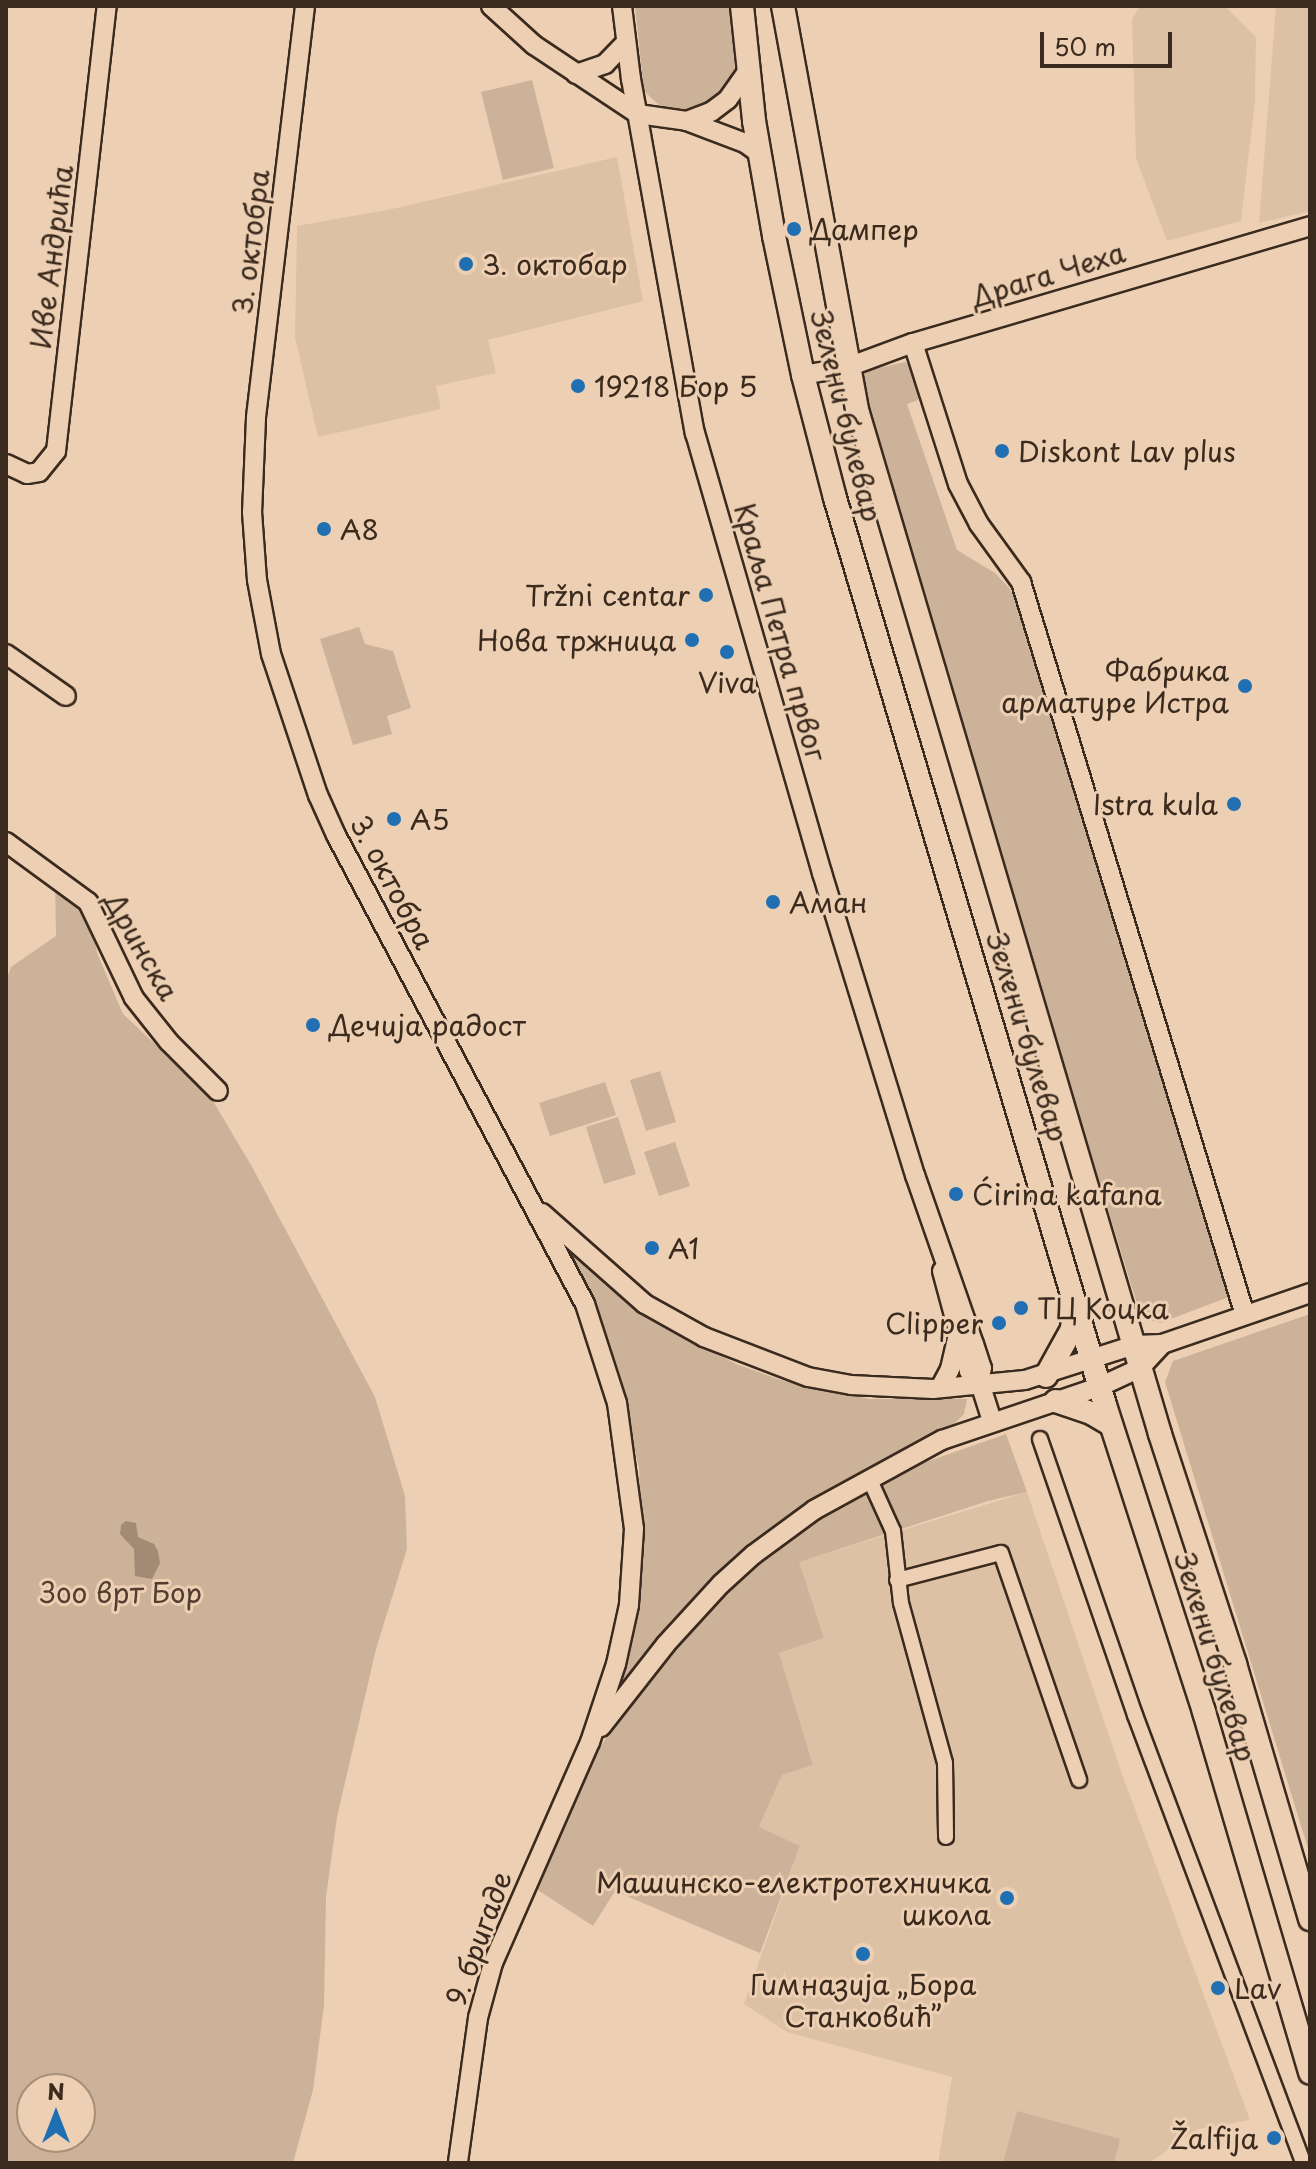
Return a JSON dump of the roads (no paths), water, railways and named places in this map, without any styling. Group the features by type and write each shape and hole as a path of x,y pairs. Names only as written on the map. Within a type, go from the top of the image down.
{"street":[{"name":"Иве Андрића","path":"6,464 27,474 39,472 56,451 107,6"},
{"name":"3. октобра","path":"305,6 256,418 252,512 264,616 287,704 336,835 585,1304 604,1358 617,1403 634,1529 629,1605 616,1664 590,1742"},
{"path":"491,6 534,45 638,114 687,121 745,143 759,153"},
{"name":"Краља Петра првог","path":"622,6 672,313 701,455 830,901 943,1260 954,1277 982,1368 980,1383"},
{"name":"Зелени булевар","path":"742,6 759,153 803,375 839,513 1099,1387 1204,1712 1310,2073"},
{"name":"Зелени булевар","path":"783,6 858,413 1140,1368 1235,1664 1310,1919"},
{"path":"576,74 605,64 626,42"},
{"path":"687,121 711,112 728,99 748,70"},
{"name":"Драга Чеха","path":"803,375 848,367 913,343 1310,226"},
{"path":"913,343 958,484 979,524 1021,582 1245,1315"},
{"path":"6,654 66,696"},
{"name":"Дринска","path":"6,842 88,902 134,998 169,1042 218,1091"},
{"path":"534,1205 645,1304 704,1337 808,1377 851,1385 940,1388 1046,1376 1135,1345 1162,1344 1310,1293"},
{"name":"Краља Петра првог","path":"943,1260 941,1278 958,1335 969,1371 980,1383 992,1421"},
{"path":"1046,1376 1072,1329 1075,1301"},
{"path":"940,1388 950,1369 958,1335"},
{"path":"590,1742 666,1644 721,1584 814,1510 942,1440 1099,1387 1140,1368 1162,1344"},
{"path":"1056,1401 1093,1414 1111,1425"},
{"path":"1040,1439 1135,1715 1303,2163"},
{"path":"869,1478 893,1531 897,1580 945,1763 946,1837"},
{"path":"897,1580 1001,1553 1079,1780"},
{"name":"9. бригаде","path":"458,2163 478,2018 493,1963 590,1742"}],"place":[{"name":"Дампер","path":"794,229"},
{"name":"3. октобар","path":"466,264"},
{"name":"19218 Бор 5","path":"578,386"},
{"name":"Diskont Lav plus","path":"1002,451"},
{"name":"A8","path":"324,529"},
{"name":"Tržni centar","path":"706,595"},
{"name":"Нова тржница","path":"692,640"},
{"name":"Viva","path":"727,652"},
{"name":"Фабрика арматуре Истра","path":"1245,686"},
{"name":"Istra kula","path":"1234,804"},
{"name":"A5","path":"394,819"},
{"name":"Аман","path":"773,902"},
{"name":"Дечија радост","path":"313,1025"},
{"name":"Ćirina kafana","path":"956,1194"},
{"name":"A1","path":"652,1248"},
{"name":"ТЦ Коцка","path":"1021,1308"},
{"name":"Clipper","path":"999,1323"},
{"name":"Машинско-електротехничка школа","path":"1007,1898"},
{"name":"Гимназија „Бора Станковић”","path":"863,1954"},
{"name":"Lav","path":"1218,1988"},
{"name":"Žalfija","path":"1274,2138"}],"park label":[{"name":"Зоо врт Бор","path":"121,1592"}]}
